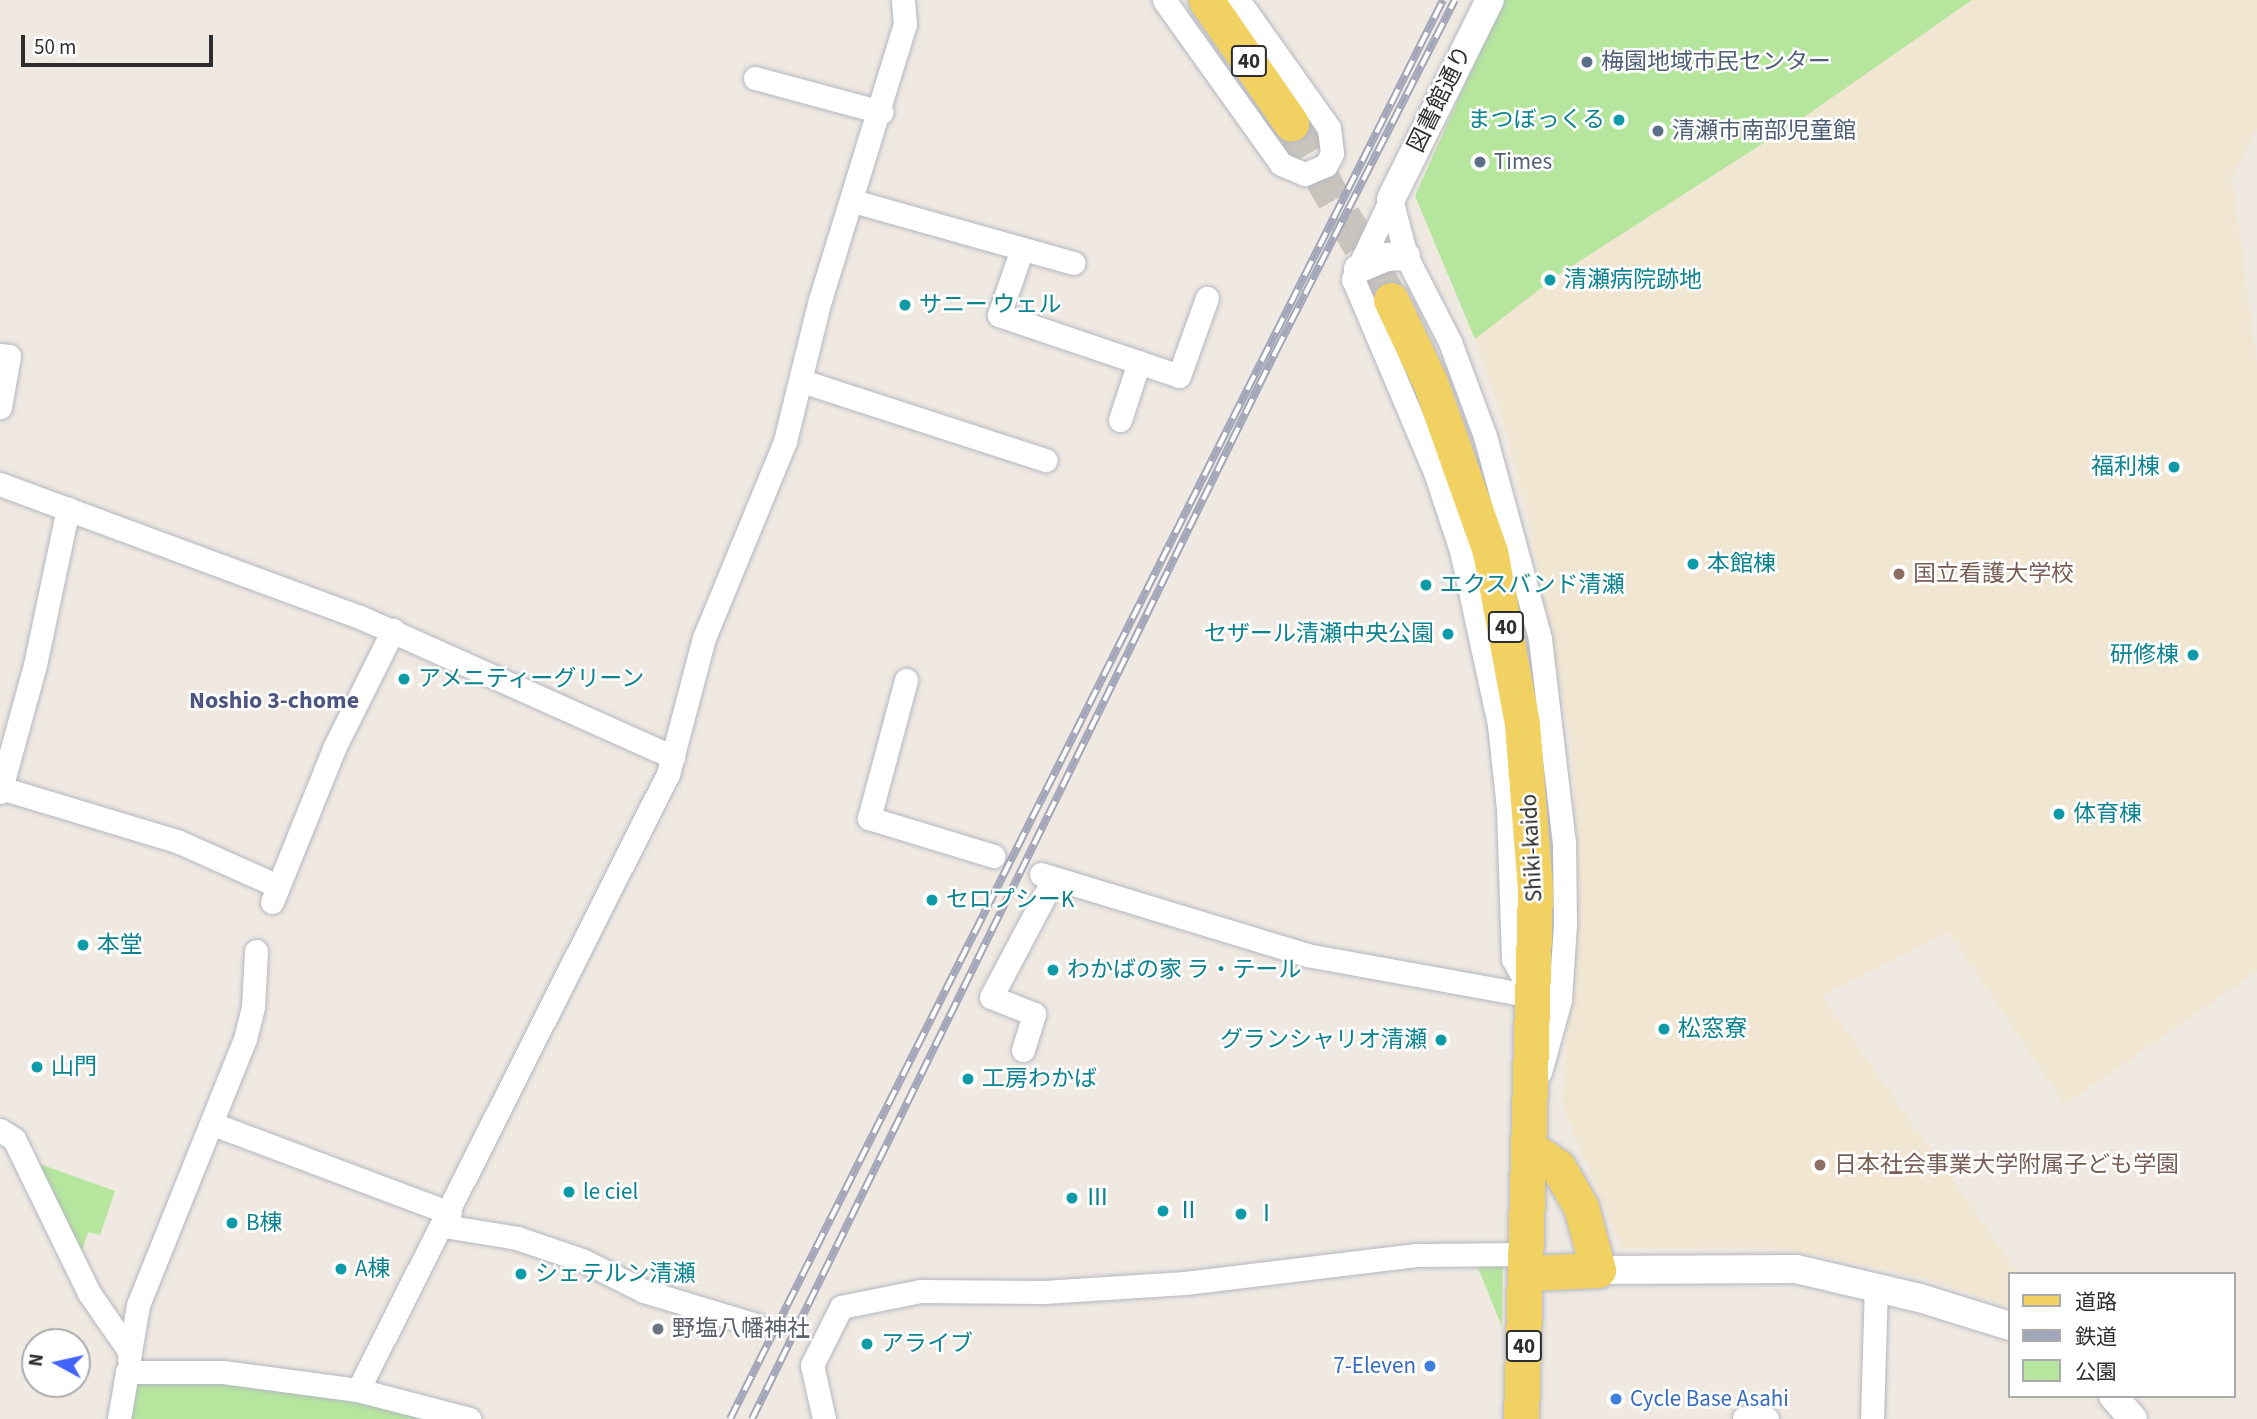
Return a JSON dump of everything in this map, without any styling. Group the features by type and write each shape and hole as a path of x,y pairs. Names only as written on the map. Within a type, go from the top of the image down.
{"main road":[{"name":"40","path":"1206,0 1291,122"},
{"name":"Shiki-kaido","path":"1391,300 1461,464 1490,551 1510,645 1532,810 1532,1102 1521,1419"},
{"path":"1528,1263 1598,1270 1581,1207 1558,1167 1531,1149"}],"street":[{"path":"358,1390 447,1219 670,766 704,638 785,441 820,300 881,112 905,24 903,0"},
{"path":"1164,0 1281,164 1305,174 1326,165 1332,153 1329,128 1238,0"},
{"name":"図書館通り","path":"1391,199 1490,0"},
{"path":"755,78 881,112"},
{"path":"1391,199 1406,256 1450,342 1485,436 1540,639 1564,842 1565,924 1560,1000 1532,1102"},
{"path":"1391,199 1353,279 1435,472 1461,550 1499,725 1508,808 1513,959 1533,996"},
{"path":"853,201 1073,263"},
{"path":"1022,249 999,315 1179,376 1207,298"},
{"path":"1358,269 1386,257 1406,256"},
{"path":"0,355 9,356 0,407"},
{"path":"1120,420 1139,362"},
{"path":"802,381 1045,460"},
{"path":"0,484 393,631 670,766"},
{"path":"68,508 35,665 1,790 177,841 275,894 335,746 393,631"},
{"path":"905,680 869,818 993,856"},
{"path":"1023,1050 1034,1014 991,998 1047,877 1307,955 1533,996"},
{"path":"118,1419 138,1305 245,1039 253,1007 256,951"},
{"path":"213,1124 447,1219 517,1238 582,1260 644,1291 756,1325"},
{"path":"0,1130 14,1139 89,1293 128,1362"},
{"path":"824,1419 812,1365 841,1307 920,1291 1044,1292 1185,1283 1418,1255 1528,1263"},
{"path":"1598,1270 1768,1266 1876,1288 2008,1325"},
{"path":"1872,1419 1876,1288"},
{"path":"128,1362 358,1390 469,1419"},
{"path":"2115,1398 2133,1419"},
{"path":"1744,1418 1767,1419"}],"shaded area":[{"name":"国立看護大学校","path":"1972,0 2257,0 2257,128 2232,178 2257,364 2257,971 2065,1105 1948,932 1822,996 2018,1272 2008,1272 2008,1306 1928,1279 1778,1247 1622,1248 1562,1105 1579,894 1572,745 1527,512 1502,417 1475,339 1558,275 1804,117"}],"green space":[{"path":"1503,0 1972,0 1804,117 1558,275 1475,339 1415,196"},
{"path":"37,1163 115,1191 100,1235 88,1232 81,1254"},
{"path":"1475,1260 1503,1264 1502,1327"},
{"path":"127,1372 223,1372 469,1419 119,1419"}],"tunnel":[{"path":"1291,123 1391,300"}],"railway":[{"path":"730,1419 1443,0"},
{"path":"752,1419 1276,351 1455,0"}],"place":[{"name":"梅園地域市民センター","path":"1587,62"},
{"name":"まつぼっくる","path":"1619,120"},
{"name":"清瀬市南部児童館","path":"1658,131"},
{"name":"Times","path":"1480,162"},
{"name":"清瀬病院跡地","path":"1550,280"},
{"name":"サニー ウェル","path":"905,305"},
{"name":"福利棟","path":"2174,467"},
{"name":"本館棟","path":"1693,564"},
{"name":"国立看護大学校","path":"1899,574"},
{"name":"エクスバンド清瀬","path":"1426,585"},
{"name":"セザール清瀬中央公園","path":"1448,634"},
{"name":"研修棟","path":"2193,655"},
{"name":"アメニティーグリーン","path":"404,679"},
{"name":"体育棟","path":"2059,814"},
{"name":"セロプシーK","path":"932,900"},
{"name":"本堂","path":"83,945"},
{"name":"わかばの家 ラ・テール","path":"1053,970"},
{"name":"松窓寮","path":"1664,1029"},
{"name":"グランシャリオ清瀬","path":"1441,1040"},
{"name":"山門","path":"37,1067"},
{"name":"工房わかば","path":"968,1079"},
{"name":"日本社会事業大学附属子ども学園","path":"1820,1165"},
{"name":"le ciel","path":"569,1192"},
{"name":"Ⅲ","path":"1072,1198"},
{"name":"Ⅱ","path":"1163,1211"},
{"name":"Ⅰ","path":"1241,1214"},
{"name":"B棟","path":"232,1223"},
{"name":"A棟","path":"341,1269"},
{"name":"シェテルン清瀬","path":"521,1274"},
{"name":"野塩八幡神社","path":"658,1329"},
{"name":"アライブ","path":"867,1344"},
{"name":"7-Eleven","path":"1430,1366"},
{"name":"Cycle Base Asahi","path":"1616,1399"}],"district":[{"name":"Noshio 3-chome","path":"274,701"}]}
